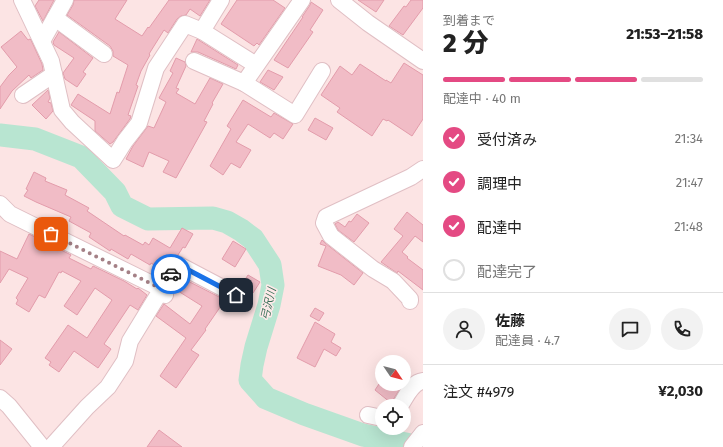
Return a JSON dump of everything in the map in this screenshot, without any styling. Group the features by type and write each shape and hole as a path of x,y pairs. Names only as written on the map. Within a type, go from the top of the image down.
{"street":[{"path":"22,0 51,61 62,110 72,122 114,160 125,141 139,123 156,68 185,24 202,31 256,65"},
{"path":"42,41 65,0"},
{"path":"202,31 221,0"},
{"path":"244,83 302,0"},
{"path":"339,0 368,23 423,61"},
{"path":"55,18 104,54"},
{"path":"194,61 244,83 295,115 322,71"},
{"path":"23,95 54,74"},
{"path":"410,301 410,299 393,281 373,269 331,236 324,223 326,216 423,169"},
{"path":"0,204 10,214 163,292"},
{"path":"51,447 87,406 108,387 125,361 130,341 163,292 177,264 236,295"},
{"path":"405,399 413,386 419,381 423,381"},
{"path":"0,398 9,406 42,447"},
{"path":"412,447 423,433"}],"building":[{"path":"39,0 54,0 43,21 35,6"},
{"path":"74,0 127,0 115,19 142,36 169,0 210,0 200,16 190,9 186,15 177,19 168,33 164,30 149,54 150,55 141,71 136,85 138,86 128,115 131,116 130,119 110,144 95,131 95,121 71,105 78,94 110,114 117,92 119,93 128,65 113,56 113,51 110,46 67,15 73,5"},
{"path":"237,0 273,0 285,8 259,45 257,43 254,46 221,24"},
{"path":"358,0 384,0 376,12"},
{"path":"411,0 423,0 423,8 403,35 389,26 404,6 406,7"},
{"path":"311,2 323,10 310,30 313,32 288,68 274,60 303,17"},
{"path":"21,31 28,40 31,40 42,64 43,70 31,78 29,75 12,91 0,109 0,87 17,67 1,47"},
{"path":"59,32 93,58 83,72 86,74 77,87 65,79 63,73 74,58 54,45 53,42"},
{"path":"197,39 238,65 236,69 198,52 191,52"},
{"path":"176,58 185,62 186,66 176,88 179,89 176,93 195,104 210,78 223,84 204,121 207,122 176,178 163,172 169,161 149,152 143,167 126,159 133,146 148,126 154,128 166,102 159,98 173,73 170,71"},
{"path":"404,63 423,75 423,119 412,136 388,120 383,119 372,136 337,112 340,108 321,95 340,66 352,75 360,64 391,83"},
{"path":"268,70 283,77 274,90 260,82"},
{"path":"48,90 50,98 48,102 51,103 53,111 46,119 32,105"},
{"path":"243,100 271,117 274,113 293,124 283,139 274,133 270,138 248,124 236,142 251,150 240,168 231,163 223,175 210,166 231,129 227,126"},
{"path":"315,118 333,128 326,140 308,130"},
{"path":"34,172 46,178 45,181 67,190 65,195 89,208 87,211 124,236 125,235 143,245 145,242 149,245 153,238 170,248 182,228 193,234 185,248 183,247 178,255 172,256 162,270 131,254 128,259 111,249 110,251 89,237 91,233 69,221 71,217 24,196 28,190 26,189"},
{"path":"407,212 423,225 423,242 415,236 402,252 408,257 407,258 423,270 423,290 398,271 397,273 381,262 403,236 394,229"},
{"path":"357,214 369,223 354,242 338,230 335,224 338,222 345,227"},
{"path":"29,234 71,255 69,258 91,269 93,266 137,289 138,288 147,295 138,310 130,305 104,344 111,349 98,368 74,351 59,372 49,365 51,362 45,358 68,325 87,338 112,300 95,288 77,315 64,306 81,281 62,271 61,273 59,272 45,298 39,295 29,312 16,304 18,300 16,298 28,278 9,269 0,283 0,251 17,259"},
{"path":"322,240 363,273 354,285 341,275 318,266 326,246 320,244"},
{"path":"233,241 246,249 235,267 222,259"},
{"path":"248,275 260,282 253,293 241,286"},
{"path":"180,277 225,300 191,350 199,355 176,388 160,376 186,338 156,316 164,304 190,324 202,306 178,291 182,283 178,280"},
{"path":"315,308 324,313 319,321 310,316"},
{"path":"315,322 335,334 331,342 341,348 336,356 324,349 315,367 297,358"},
{"path":"0,340 12,349 0,365"},
{"path":"376,391 399,391 394,399 386,399"},
{"path":"159,430 182,447 147,447"}],"waterway":[{"name":"弓沢川","path":"0,135 35,139 81,157 115,192 122,206 148,219 213,218 227,222 241,230 253,239 270,265 273,285 269,305 256,347 250,380 266,398 304,414 363,435 420,447"}],"way so far":[{"path":"51,234 162,289 171,274"}],"route":[{"path":"171,274 177,264 236,295"}]}
